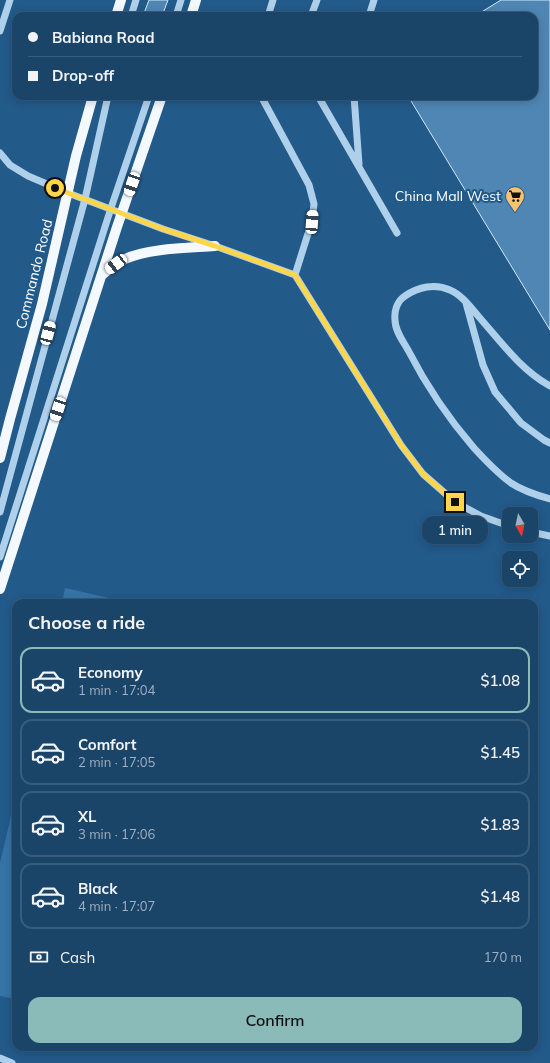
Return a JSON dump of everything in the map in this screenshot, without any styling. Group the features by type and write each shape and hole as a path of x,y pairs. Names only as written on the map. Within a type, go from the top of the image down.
{"main road":[{"path":"117,12 121,0"},
{"path":"192,12 196,0"},
{"name":"Commando Road","path":"0,458 42,304 76,156 92,100"},
{"path":"0,589 122,213 161,100"},
{"path":"102,275 126,258 172,250 215,246"}],"street":[{"path":"0,31 10,0"},
{"path":"132,12 136,0"},
{"path":"177,12 181,0"},
{"path":"269,12 272,0"},
{"path":"312,12 317,0"},
{"path":"370,12 374,0"},
{"path":"0,512 85,199 107,100"},
{"path":"0,557 111,208 148,100"},
{"path":"263,100 309,185 314,204 312,222 295,275"},
{"path":"320,100 397,233"},
{"path":"354,100 359,167"},
{"path":"0,153 10,165 28,176 68,193 111,208 163,229 295,275 401,445 423,474 455,502 481,516 502,524"},
{"path":"550,386 537,379 518,362 465,302 451,290 434,286 418,289 403,297 396,308 395,321 399,334 417,368 454,425 487,463 511,483 530,494 550,499"},
{"path":"465,302 483,365 495,392 521,423 550,443"},
{"path":"538,533 550,536"},
{"path":"0,1058 12,1063"}],"shaded area":[{"path":"65,588 113,599 63,599"},
{"path":"12,812 12,998 0,996 0,863"}],"building":[{"path":"149,0 168,0 164,12 144,12"},
{"name":"China Mall West","path":"501,0 550,0 550,330 410,100 538,100 538,12 482,12"}],"place":[{"name":"China Mall West","path":"515,213"}],"route":[{"path":"55,188 111,208 144,223 215,246 295,275 401,445 423,474 455,502"}]}
